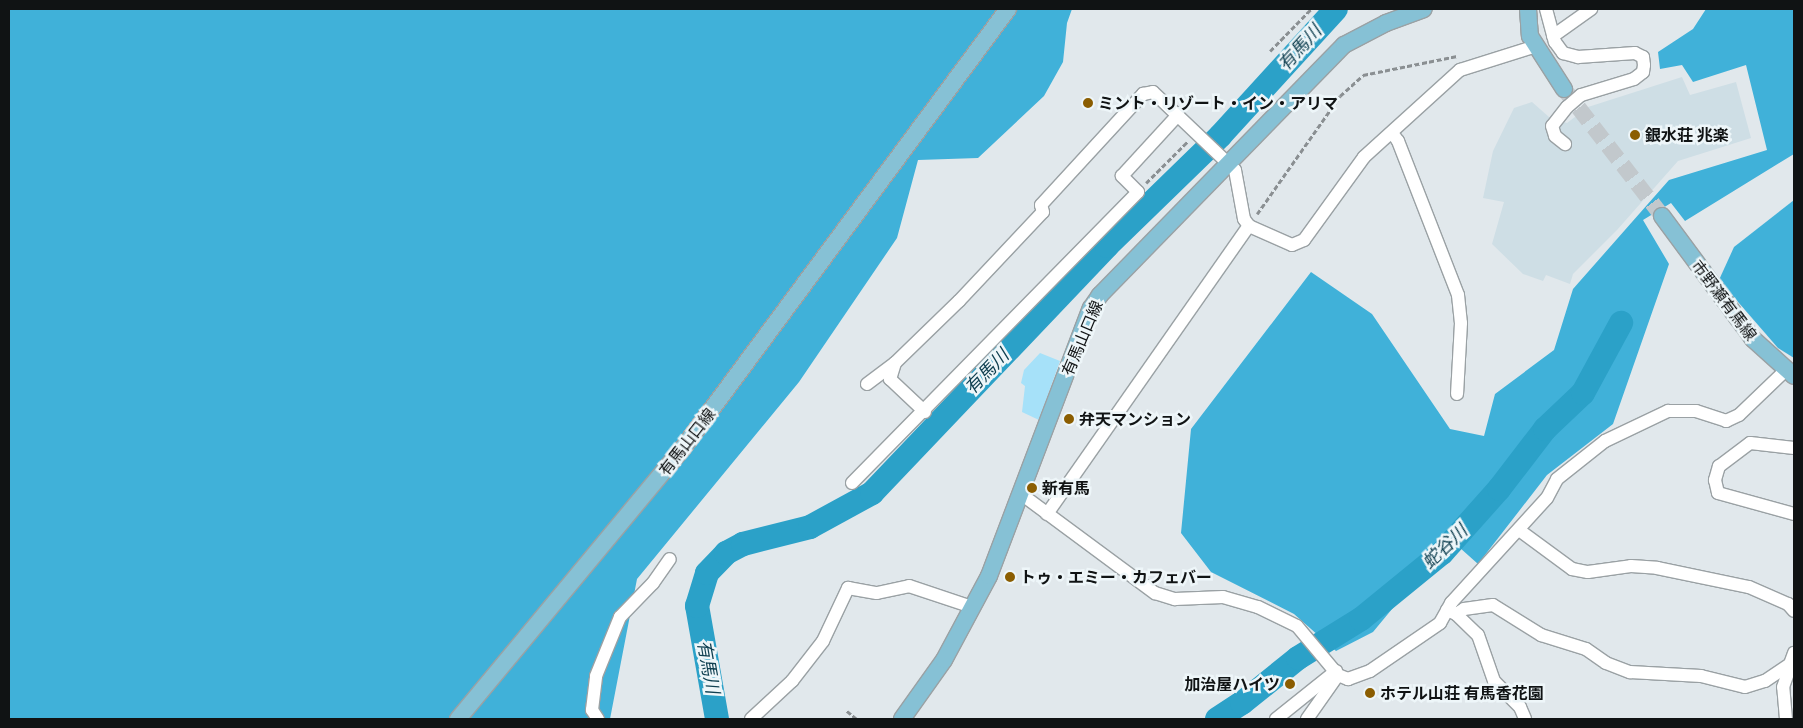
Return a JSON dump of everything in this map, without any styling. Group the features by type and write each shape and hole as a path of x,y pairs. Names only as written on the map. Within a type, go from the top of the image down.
{"main road":[{"name":"有馬山口線","path":"458,719 683,448 1008,9"},
{"name":"有馬山口線","path":"902,719 944,660 988,576 1091,308 1104,290 1223,159 1344,45 1386,23 1424,9"},
{"path":"1528,9 1530,36 1564,89"},
{"name":"市野瀬有馬線","path":"1662,216 1753,339 1790,373"}],"street":[{"path":"1546,9 1558,49 1570,56 1635,53 1643,57 1643,72 1634,79 1581,95 1567,107 1552,126 1555,136 1565,144"},
{"path":"1553,36 1591,9"},
{"path":"867,384 895,363 1043,212 1041,205 1143,94 1153,92 1223,159 1239,181 1244,219 1249,226 1292,245 1304,240 1364,157 1460,70 1536,46"},
{"path":"852,483 925,412 1138,192 1122,176 1177,116"},
{"path":"1392,133 1398,140 1458,295 1461,323 1457,394"},
{"path":"1047,514 1249,226"},
{"path":"895,363 890,379 925,412"},
{"path":"1021,494 1154,594 1175,599 1223,597 1258,607 1301,630 1334,670 1348,679 1370,671 1440,623 1547,498 1567,468 1605,441 1668,410 1696,411 1726,421 1738,414 1790,373"},
{"path":"1794,448 1750,443 1719,466 1714,480 1718,493 1794,514"},
{"path":"1519,530 1572,569 1588,572 1631,566 1657,568 1749,587 1788,604 1794,611"},
{"path":"598,719 592,710 596,676 620,617 653,583 670,559"},
{"path":"751,719 792,681 822,641 848,588 877,593 909,586 972,607"},
{"path":"1451,612 1493,606 1541,635 1586,650 1606,663 1630,672 1701,676 1745,686 1765,681 1793,661"},
{"path":"1451,612 1478,635 1494,681 1520,707 1525,719"},
{"path":"1786,719 1783,687 1793,661"},
{"path":"1276,719 1334,670"},
{"path":"1307,719 1334,670"}],"path":[{"path":"1270,52 1311,9"},
{"path":"1249,226 1340,96 1363,75 1460,56"},
{"path":"1138,192 1196,133"},
{"path":"847,711 857,719"}],"shaded area":[{"path":"9,9 1072,9 1067,23 1063,62 1044,96 978,158 918,160 897,238 799,382 637,579 610,719 9,719"},
{"path":"1706,9 1794,9 1794,154 1685,221 1671,203 1643,220 1669,264 1613,424 1547,475 1478,564 1450,539 1373,632 1336,651 1294,614 1211,572 1181,533 1191,429 1311,272 1372,314 1450,429 1484,436 1495,394 1554,350 1573,289 1669,180 1767,150 1746,65 1693,82 1682,65 1660,69 1658,52 1693,29"},
{"path":"1682,77 1690,95 1736,82 1751,138 1678,161 1617,230 1573,274 1570,284 1546,275 1543,281 1523,274 1492,244 1504,202 1483,198 1493,151 1514,108 1532,102 1549,117 1567,123 1588,107"},
{"path":"1794,200 1794,358 1778,348 1719,280 1734,247"},
{"path":"1040,353 1060,361 1039,420 1022,412 1025,386 1021,383 1024,370"}],"waterway":[{"name":"有馬川","path":"717,719 697,606 707,573 726,553 743,544 810,527 872,493 1107,246 1220,136 1336,9"},
{"name":"蛇谷川","path":"1217,719 1242,703 1298,658 1361,619 1442,553 1499,489 1545,429 1583,393 1621,323"}],"tunnel":[{"path":"1564,89 1662,216"}],"place":[{"name":"ミント・リゾート・イン・アリマ","path":"1088,103"},
{"name":"銀水荘 兆楽","path":"1635,135"},
{"name":"弁天マンション","path":"1069,419"},
{"name":"新有馬","path":"1032,488"},
{"name":"トゥ・エミー・カフェバー","path":"1010,577"},
{"name":"加治屋ハイツ","path":"1290,684"},
{"name":"ホテル山荘 有馬香花園","path":"1370,693"}]}
